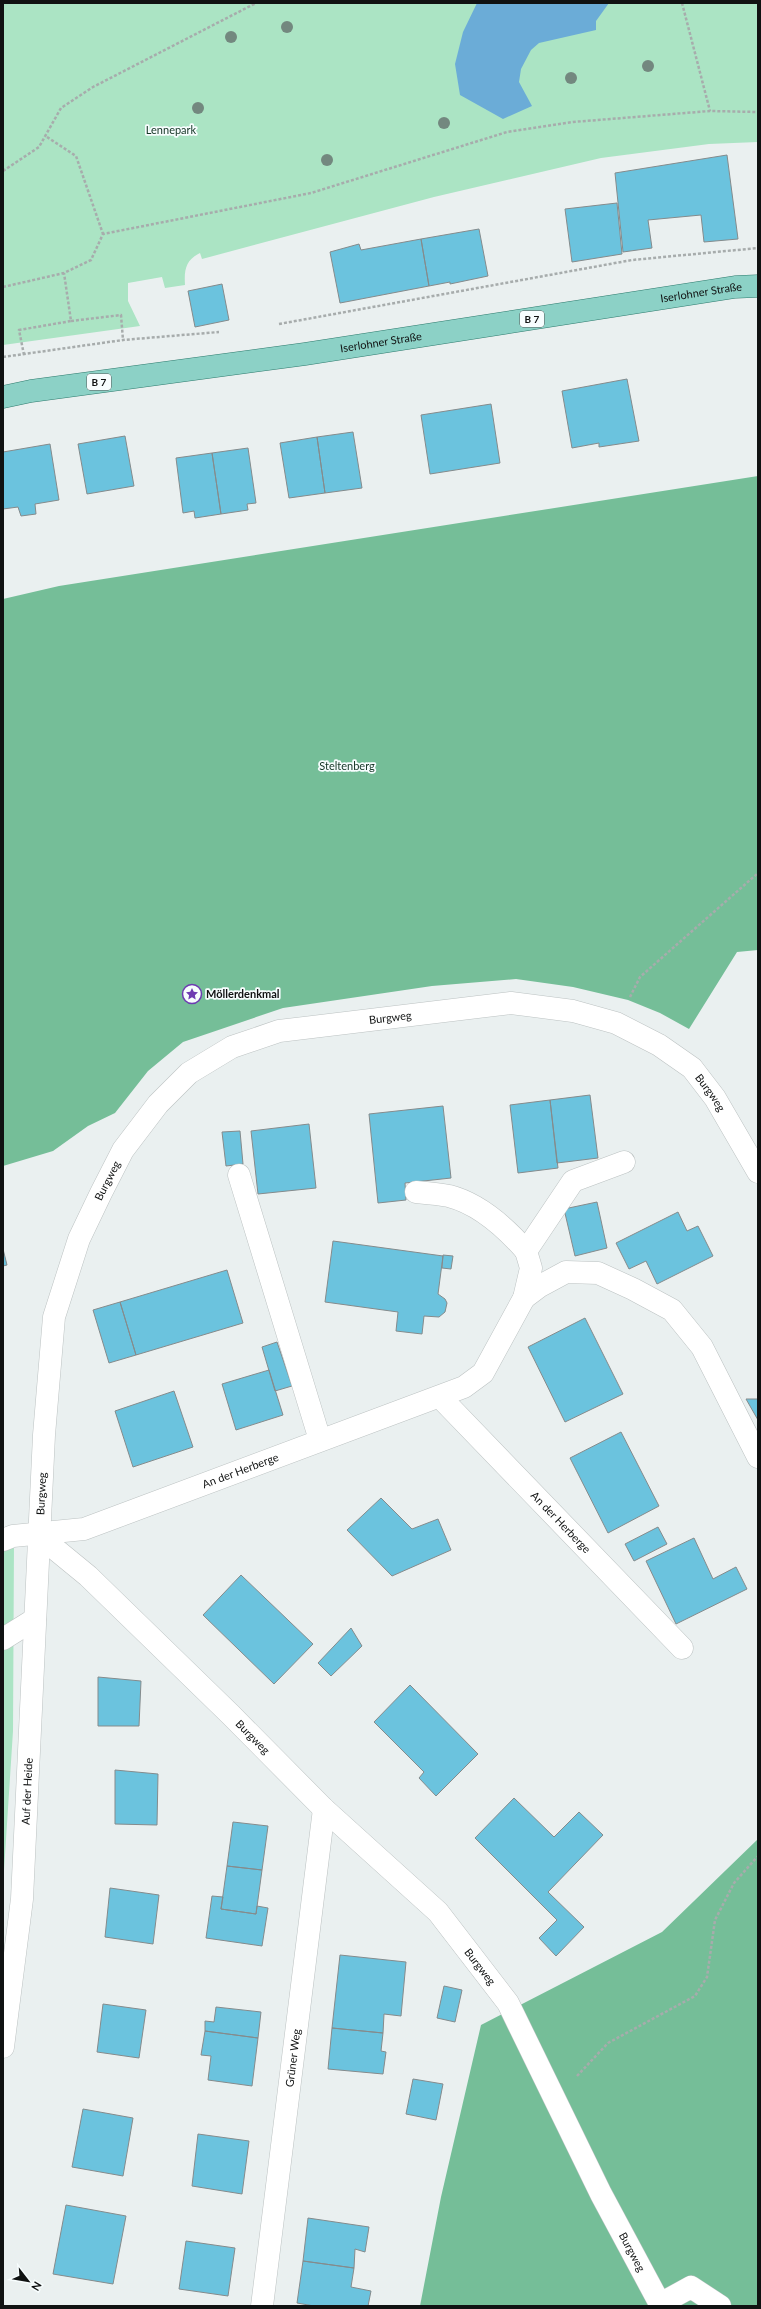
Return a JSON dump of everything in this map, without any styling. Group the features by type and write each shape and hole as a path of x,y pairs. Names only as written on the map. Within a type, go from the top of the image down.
{"main road":[{"name":"Iserlohner Straße","path":"3,396 305,354 735,287 758,286"}],"street":[{"name":"Burgweg","path":"720,2306 691,2287 660,2304 601,2194 508,2003 438,1912 324,1809 232,1715 88,1576 38,1535 44,1435 54,1317 79,1239 122,1150 158,1104 189,1073 232,1047 279,1031 511,1003 573,1011 616,1023 659,1045 692,1068 715,1098 758,1172"},
{"path":"416,1192 450,1196 484,1212 509,1231 526,1251 573,1181 624,1162"},
{"path":"240,1175 320,1440"},
{"name":"An der Herberge","path":"3,1540 13,1536 38,1535 84,1529 464,1387 483,1373 524,1298 531,1268 526,1251"},
{"path":"524,1298 540,1286 566,1272 598,1273 633,1289 672,1310 702,1347 758,1457"},
{"name":"An der Herberge","path":"440,1397 682,1648"},
{"name":"Auf der Heide","path":"3,2046 22,1899 38,1535"},
{"path":"3,1638 35,1620"},
{"name":"Grüner Weg","path":"262,2306 324,1809"}],"path":[{"path":"3,172 39,147 47,137 61,108 93,87 256,3"},
{"path":"682,3 710,111"},
{"path":"103,234 311,193 506,132 573,122 710,111 758,112"},
{"path":"3,287 64,273 92,260 103,234 76,156 47,137"},
{"path":"277,325 632,260 758,248"},
{"path":"64,273 71,321"},
{"path":"24,355 19,330 71,321 120,315 123,340"},
{"path":"3,357 123,340 222,332"},
{"path":"616,1023 640,977 758,873"},
{"path":"558,2106 571,2083 608,2043 695,1996 707,1977 715,1920 734,1883 758,1856"}],"green space":[{"name":"Lennepark","path":"3,3 758,3 758,142 709,144 601,158 434,197 202,259 200,253 189,262 187,266 185,285 165,288 162,277 128,283 128,301 140,326 3,345"},
{"name":"Steltenberg","path":"758,476 758,950 737,952 689,1029 660,1013 628,1000 573,987 516,979 432,986 283,1008 183,1042 148,1071 115,1113 88,1126 53,1151 3,1166 3,599 59,586"},
{"path":"14,1543 13,1731 3,1886 3,1548"},
{"path":"758,1839 758,2306 420,2306 441,2197 481,2025 662,1932"}],"water":[{"path":"477,3 609,3 596,21 596,30 539,43 531,50 521,69 519,82 532,106 503,119 460,95 455,64 463,32"}],"building":[{"path":"727,155 738,239 704,242 701,215 648,220 652,248 623,252 615,173"},
{"path":"617,203 622,254 572,262 565,209"},
{"path":"479,229 488,276 450,284 450,282 429,286 421,239"},
{"path":"421,239 429,286 340,303 330,252 359,244 361,250"},
{"path":"222,284 229,320 195,327 188,291"},
{"path":"627,379 639,441 599,447 599,443 572,448 562,391"},
{"path":"491,404 500,463 430,474 421,415"},
{"path":"353,432 362,488 325,493 317,437"},
{"path":"125,436 134,486 87,494 78,444"},
{"path":"317,437 325,493 289,498 280,443"},
{"path":"50,444 59,500 35,504 36,514 21,516 18,507 3,509 3,452"},
{"path":"248,448 256,503 247,504 248,510 221,514 212,453"},
{"path":"212,453 221,514 195,518 194,511 183,513 176,458"},
{"path":"590,1095 598,1158 557,1163 550,1100"},
{"path":"550,1100 558,1168 518,1173 510,1105"},
{"path":"443,1106 451,1178 405,1183 406,1200 378,1203 369,1114"},
{"path":"309,1124 316,1188 258,1194 251,1131"},
{"path":"240,1131 243,1164 226,1166 222,1132"},
{"path":"597,1202 607,1248 575,1256 564,1209"},
{"path":"678,1212 687,1231 698,1226 713,1256 657,1284 646,1261 629,1269 616,1243"},
{"path":"333,1241 443,1256 438,1294 445,1299 447,1303 445,1312 439,1317 424,1316 422,1334 396,1331 398,1312 325,1302"},
{"path":"3,1249 7,1265 3,1266"},
{"path":"443,1255 453,1256 451,1269 442,1268"},
{"path":"227,1270 243,1323 136,1355 120,1302"},
{"path":"120,1302 136,1355 109,1363 93,1310"},
{"path":"585,1318 623,1394 565,1422 528,1347"},
{"path":"277,1342 292,1386 275,1391 262,1347"},
{"path":"269,1370 283,1415 236,1430 222,1384"},
{"path":"174,1391 193,1447 133,1467 115,1411"},
{"path":"746,1399 758,1399 758,1420"},
{"path":"621,1432 659,1506 608,1533 570,1458"},
{"path":"381,1498 412,1529 438,1519 451,1550 392,1576 347,1530"},
{"path":"658,1527 667,1544 634,1561 625,1544"},
{"path":"694,1538 713,1579 736,1567 747,1589 676,1624 646,1561"},
{"path":"241,1575 313,1644 274,1684 203,1615"},
{"path":"351,1628 362,1646 331,1676 318,1663"},
{"path":"98,1677 141,1681 139,1726 98,1726"},
{"path":"410,1685 478,1754 436,1796 419,1778 424,1772 374,1722"},
{"path":"115,1770 158,1774 157,1825 115,1824"},
{"path":"514,1798 554,1837 579,1812 603,1835 548,1892 584,1927 556,1956 539,1938 557,1920 475,1838"},
{"path":"233,1822 268,1826 262,1870 227,1866"},
{"path":"227,1866 262,1870 256,1914 221,1909"},
{"path":"110,1888 159,1895 153,1944 105,1937"},
{"path":"212,1896 223,1897 221,1909 256,1914 257,1906 268,1908 262,1946 206,1938"},
{"path":"340,1955 406,1962 401,2016 384,2014 383,2033 332,2028"},
{"path":"444,1986 462,1990 455,2022 437,2018"},
{"path":"103,2004 146,2010 139,2058 97,2052"},
{"path":"216,2007 261,2012 258,2038 205,2031 205,2021 214,2022"},
{"path":"332,2028 383,2033 381,2051 386,2052 383,2074 328,2069"},
{"path":"205,2031 258,2038 252,2086 208,2080 211,2056 201,2055"},
{"path":"413,2079 443,2084 436,2120 406,2114"},
{"path":"83,2109 133,2118 123,2176 72,2167"},
{"path":"198,2134 249,2141 242,2194 192,2186"},
{"path":"66,2205 126,2216 113,2284 53,2274"},
{"path":"308,2218 369,2227 365,2252 355,2249 354,2268 303,2261"},
{"path":"186,2241 235,2248 228,2296 179,2289"},
{"path":"303,2261 354,2268 351,2287 371,2291 368,2306 314,2306 297,2303"}],"place":[{"name":"Möllerdenkmal","path":"192,994"}]}
